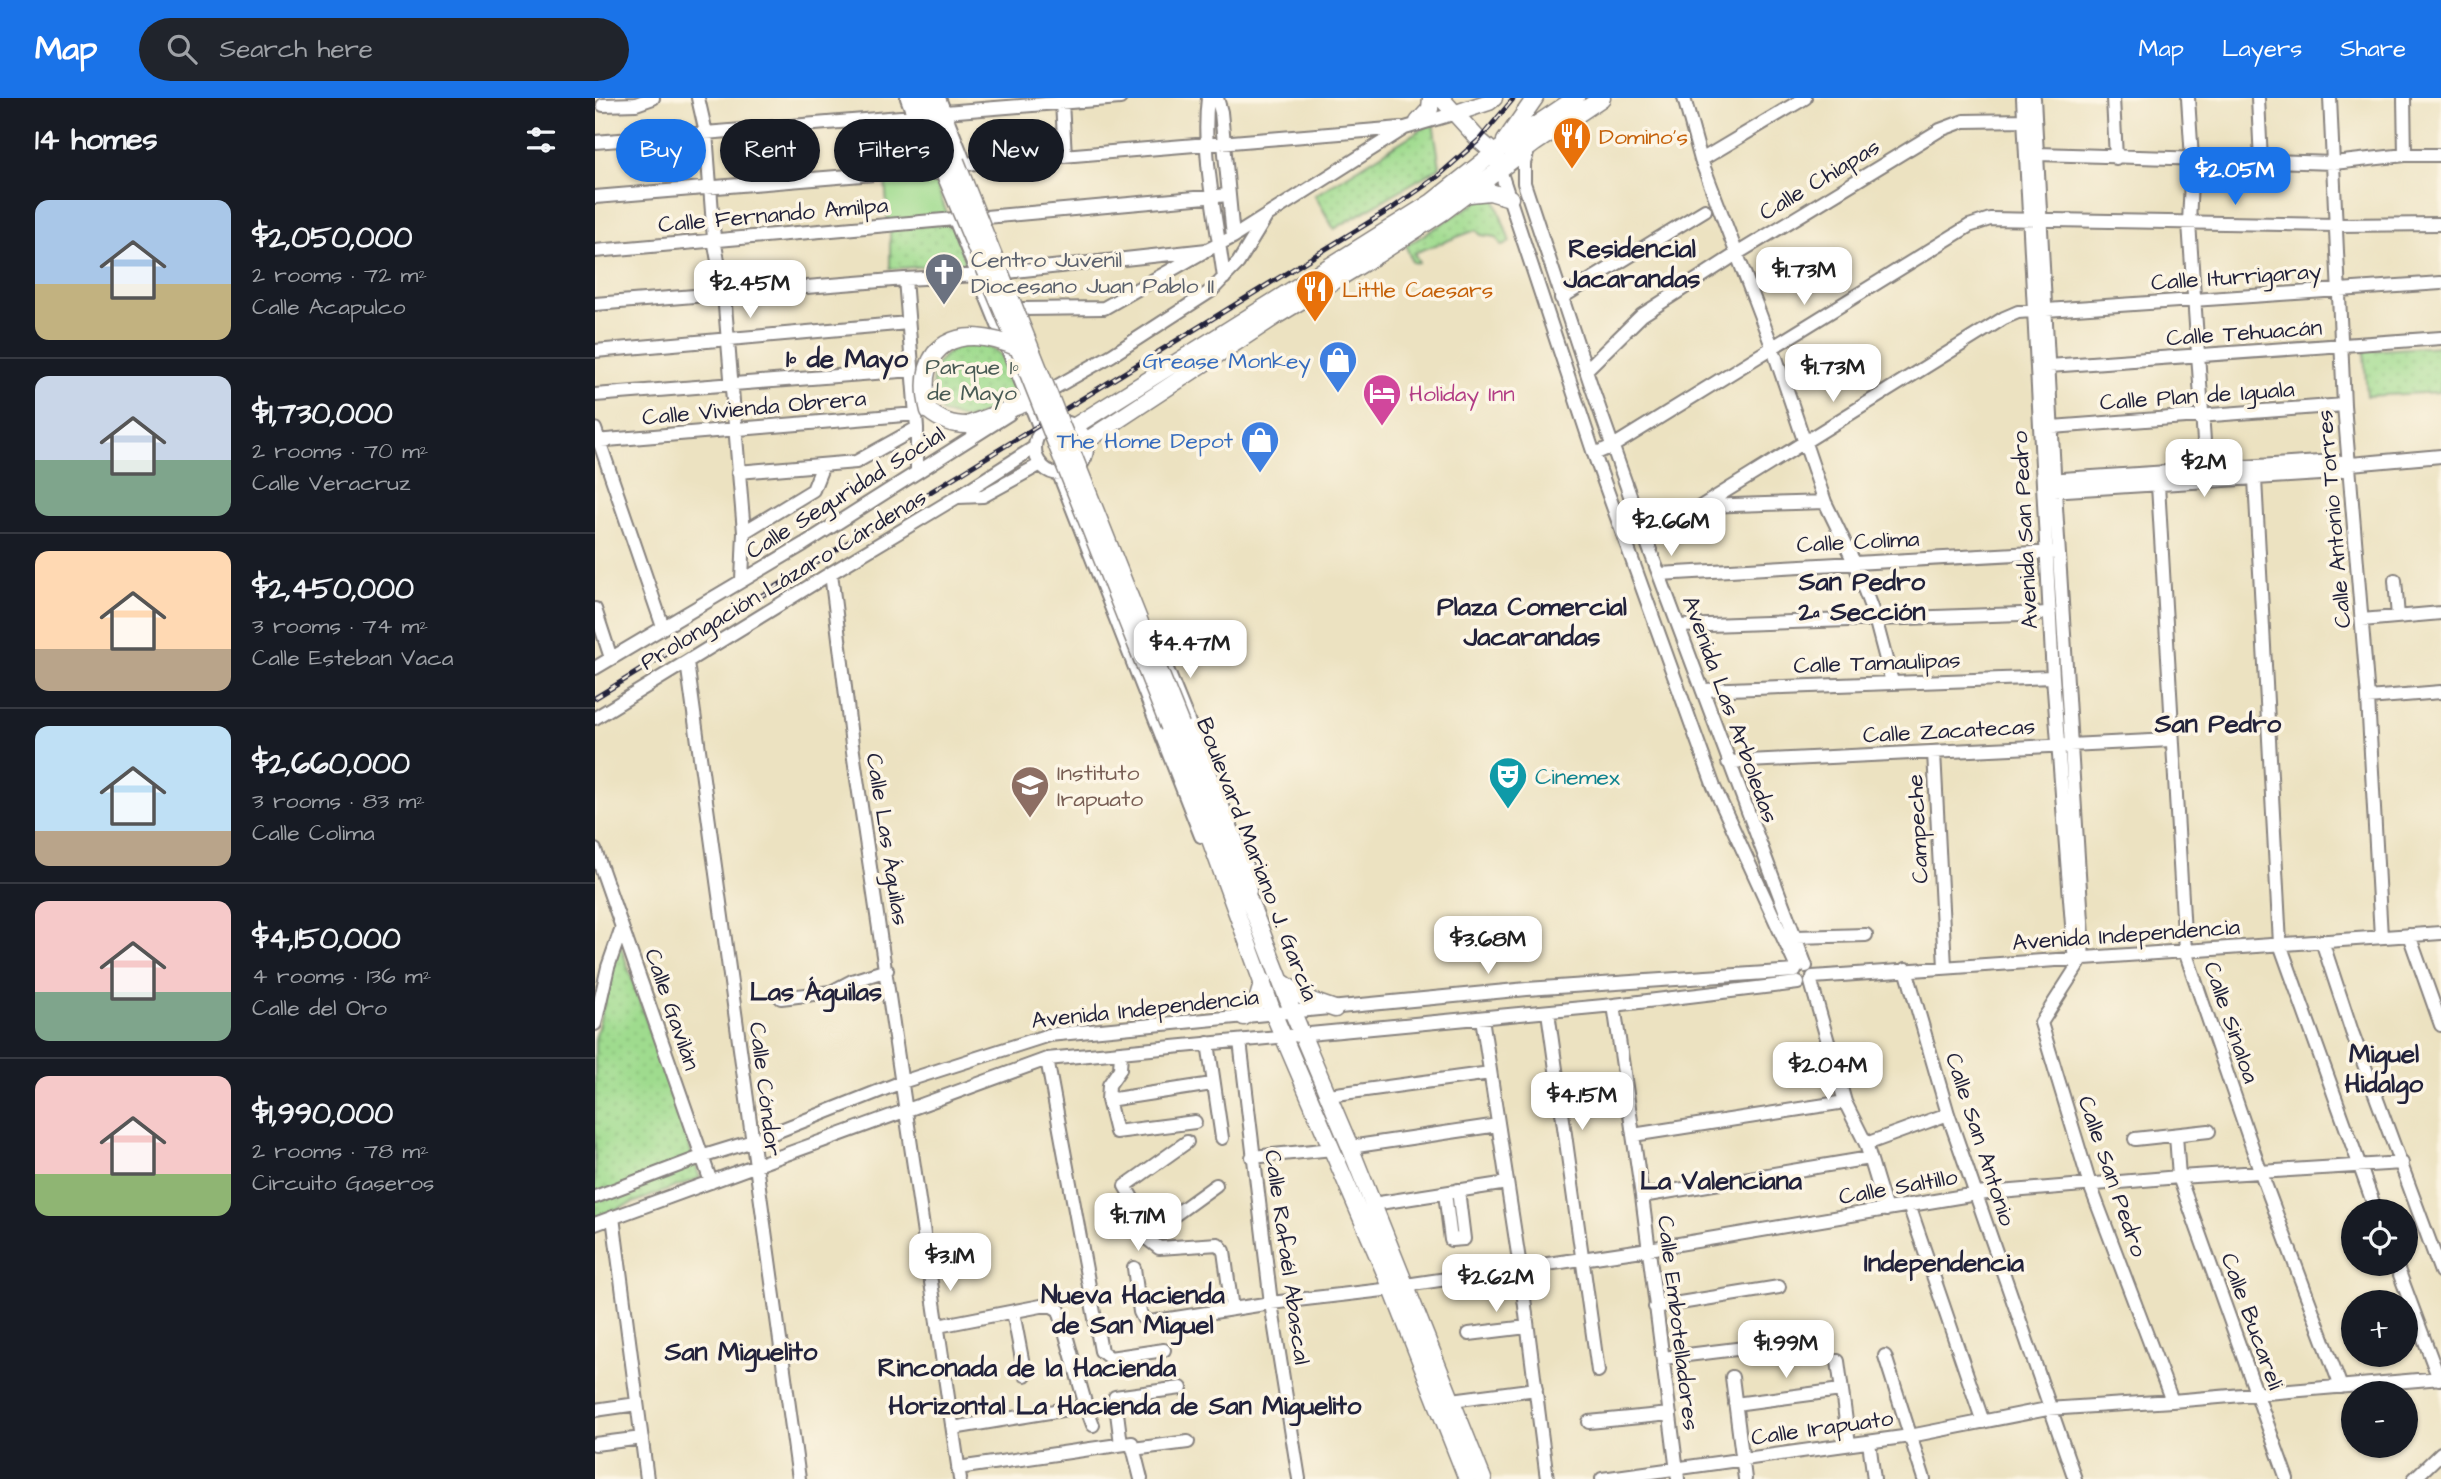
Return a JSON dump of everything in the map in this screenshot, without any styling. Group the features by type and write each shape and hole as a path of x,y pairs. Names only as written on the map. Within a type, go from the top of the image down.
{"main road":[{"name":"Boulevard Mariano J. García","path":"915,98 926,119"},
{"name":"Boulevard Mariano J. García","path":"930,98 936,119"},
{"path":"1412,125 1430,109 1431,98"},
{"path":"1441,98 1455,106 1479,140 1494,153 1500,170"},
{"path":"1455,106 1494,98"},
{"path":"1494,153 1522,120 1535,98"},
{"path":"1070,424 1432,202 1494,153 1576,98"},
{"path":"1086,440 1276,316 1377,255 1602,98"},
{"path":"1494,153 1507,153 1532,145"},
{"name":"Boulevard Mariano J. García","path":"954,177 1175,726 1245,910 1281,981 1373,1204 1399,1287 1467,1479"},
{"name":"Boulevard Mariano J. García","path":"954,178 1018,348 1175,726"},
{"path":"1468,194 1490,191 1510,198"},
{"path":"1327,286 1327,276 1338,262"},
{"path":"1018,348 985,335 948,342 931,358 924,381 929,411 954,425 967,425 1029,402"},
{"name":"Boulevard Mariano J. García","path":"1245,910 1263,981 1283,1037 1452,1400 1483,1479"},
{"path":"1244,1017 1256,1004 1263,981"},
{"path":"1281,981 1306,999 1335,1009"}],"street":[{"path":"603,105 636,104 653,98"},
{"path":"698,98 703,119"},
{"path":"907,98 915,119"},
{"path":"940,98 946,119"},
{"path":"945,112 1120,98"},
{"path":"1207,98 1213,197 1227,231"},
{"path":"1217,98 1221,112 1228,195 1227,231"},
{"path":"1684,98 1701,160 1772,346 1825,502 1854,562 1875,618 1892,682"},
{"path":"1701,160 1805,98"},
{"name":"Avenida San Pedro","path":"2023,98 2041,309 2053,552 2071,745 2083,937 2077,962"},
{"name":"Avenida San Pedro","path":"2034,98 2038,154 2035,219"},
{"path":"2112,98 2116,158"},
{"path":"2187,98 2192,159 2189,223 2206,470"},
{"path":"2258,98 2261,162"},
{"name":"Calle Antonio Torres","path":"2330,98 2344,405 2363,620 2381,937"},
{"path":"2404,98 2405,155"},
{"path":"1062,103 1065,156"},
{"path":"1021,309 1104,308 1213,247 1227,231 1269,212 1412,125 1455,106"},
{"path":"742,580 744,532 724,294 714,239 706,133 913,116"},
{"name":"Calle Chiapas","path":"1586,370 1641,315 1940,130 1964,121 2025,120"},
{"path":"954,165 1412,125"},
{"path":"595,142 616,140"},
{"name":"Avenida Las Arboledas","path":"1532,145 1524,163 1524,183 1591,385 1659,574 1796,937 1803,975"},
{"path":"2038,154 2333,163 2405,155 2441,155"},
{"name":"Avenida Las Arboledas","path":"1500,170 1594,454 1714,787 1803,975"},
{"path":"954,172 986,217 1053,389 1070,424 1086,440 1087,453 1082,464 1068,473 1052,473 1041,464 1035,447 1041,431 1052,424 1070,424"},
{"path":"595,197 834,176"},
{"path":"951,182 955,219 1041,431"},
{"path":"986,217 1228,195"},
{"path":"1562,298 1705,210"},
{"name":"Calle Seguridad Social","path":"595,668 804,544 1211,291 1238,263 1269,212"},
{"name":"Calle Fernando Amilpa","path":"595,251 955,219"},
{"path":"1594,454 1613,446 1969,226 1990,219 2337,225 2441,224"},
{"path":"1213,247 1224,278"},
{"path":"595,304 979,275 1213,247"},
{"path":"905,279 917,421 917,472"},
{"name":"Calle Iturrigaray","path":"1647,540 1805,440 2018,312 2441,283"},
{"name":"Avenida San Pedro","path":"2041,309 2049,366 2052,426 2049,485"},
{"path":"595,351 908,323"},
{"name":"Calle Tehuacán","path":"2049,366 2441,338"},
{"path":"595,395 913,370"},
{"path":"1574,392 1591,385"},
{"name":"Calle Plan de Iguala","path":"2052,426 2344,405"},
{"path":"738,472 856,462 917,421"},
{"name":"Calle Vivienda Obrera","path":"596,437 917,421"},
{"path":"596,437 663,627"},
{"name":"Prolongación Lázaro Cárdenas","path":"595,718 957,498 1035,447"},
{"path":"2049,485 2158,485 2336,461 2351,464 2441,456"},
{"path":"957,498 983,496 1041,464"},
{"path":"1082,464 1246,863 1245,910"},
{"path":"2049,485 2206,470 2239,473 2255,479 2336,473 2351,464"},
{"path":"744,532 813,489 823,465"},
{"path":"1059,474 1218,881 1245,910"},
{"path":"2255,479 2280,944 2371,1199"},
{"name":"Calle Sinaloa","path":"2158,485 2185,951 2261,1173 2340,1384"},
{"path":"1072,505 1083,495 1094,495"},
{"path":"1703,506 1825,502"},
{"name":"Avenida San Pedro","path":"2053,552 2050,614 2053,677 2077,962"},
{"name":"Calle Colima","path":"1659,574 2053,552"},
{"name":"Calle Las Águilas","path":"831,573 852,745 959,1474"},
{"path":"2395,580 2398,617"},
{"path":"595,609 611,658"},
{"path":"2363,620 2441,613"},
{"path":"1679,626 2050,614"},
{"path":"1133,664 1150,665 1161,655"},
{"name":"Calle Cóndor","path":"687,662 799,1479"},
{"name":"Calle Tamaulipas","path":"1703,691 2053,677"},
{"path":"2368,698 2441,692"},
{"path":"1697,740 1718,734"},
{"name":"Calle Zacatecas","path":"1728,762 2171,740"},
{"name":"Campeche","path":"1934,752 1945,967"},
{"name":"Calle Gavilán","path":"595,849 711,1182"},
{"path":"595,1024 601,968 622,927"},
{"name":"Avenida Independencia","path":"595,1197 701,1157 753,1141 902,1082 1049,1035 1710,975 1803,975 2077,962 2185,951 2441,933"},
{"path":"1796,937 1866,935"},
{"path":"2409,935 2441,1025"},
{"path":"2322,941 2352,1032 2441,1272"},
{"name":"Calle San Pedro","path":"2077,962 2041,1023 2090,1185 2171,1397"},
{"name":"Calle San Antonio","path":"1906,969 1948,1114 2075,1479"},
{"path":"781,998 831,992 852,981 887,970"},
{"path":"1710,975 1712,994"},
{"path":"1803,975 1846,1102 1866,1144 1886,1210"},
{"name":"Avenida Independencia","path":"595,1224 1047,1059 1712,994 1803,975"},
{"path":"1581,985 1583,1008"},
{"name":"Calle Embotelladores","path":"1613,1005 1642,1196 1678,1473"},
{"path":"1548,1012 1598,1371"},
{"path":"1482,1018 1520,1267 1547,1479"},
{"name":"Calle Rafaél Abascal","path":"1240,1041 1271,1303 1299,1479"},
{"path":"1208,1043 1222,1138"},
{"path":"1121,1052 1119,1069 1109,1085 1108,1100 1116,1132 1195,1122"},
{"path":"1047,1059 1101,1351 1110,1358 1164,1350"},
{"path":"1329,1095 1490,1073"},
{"path":"1108,1100 1212,1084"},
{"path":"1633,1135 1846,1102"},
{"path":"1866,1144 1948,1114"},
{"path":"1350,1147 1498,1125"},
{"path":"2135,1139 2209,1131"},
{"name":"Calle Bucareli","path":"2176,1135 2179,1177 2287,1479"},
{"path":"1153,1227 1125,1185 1187,1142"},
{"path":"1252,1157 1333,1149"},
{"path":"1642,1196 1870,1158"},
{"name":"Calle Saltillo","path":"1133,1268 1140,1312 1143,1318 1150,1322 1649,1249 1976,1194 2179,1177 2402,1163"},
{"path":"1373,1204 1507,1183"},
{"path":"1216,1185 1145,1234 1146,1238 1159,1248 1218,1244 1224,1251 1232,1309"},
{"path":"1909,1205 1983,1422"},
{"path":"613,1217 647,1479"},
{"path":"2401,1276 2440,1376"},
{"path":"1655,1307 1779,1287"},
{"path":"938,1326 1041,1306 1052,1306 1059,1310 1093,1425"},
{"path":"1013,1312 1025,1375"},
{"path":"1469,1334 1527,1327"},
{"path":"1663,1358 1777,1344"},
{"path":"1885,1356 1924,1479"},
{"path":"1838,1361 1849,1444"},
{"name":"Calle Irapuato","path":"1602,1479 1678,1473 1742,1460 1910,1436 2050,1408 2071,1401 2171,1397 2440,1376"},
{"path":"1732,1377 1745,1479"},
{"path":"1141,1479 1127,1446 1115,1397 1181,1388"},
{"path":"1452,1400 1535,1389"},
{"path":"1735,1404 1841,1390"},
{"path":"595,1410 638,1404"},
{"path":"953,1428 1086,1406"},
{"path":"1589,1422 1670,1414"},
{"path":"595,1444 642,1438"},
{"path":"959,1474 1127,1446 1188,1442"},
{"path":"1869,1442 1874,1479"},
{"path":"2414,1479 2441,1453"}],"green space":[{"path":"1433,122 1440,167 1334,229 1315,195"},
{"path":"885,182 935,182 947,214 888,222"},
{"path":"1494,196 1510,242 1502,246 1496,237 1481,235 1476,230 1414,253 1419,263 1412,262 1406,246 1485,197"},
{"path":"951,222 966,263 890,269 890,228"},
{"name":"Parque 1º de Mayo","path":"974,342 1000,354 1011,373 1016,393 995,408 970,420 942,413 933,388 933,377 935,367 949,352"},
{"path":"2441,346 2441,392 2367,396 2364,351"},
{"path":"619,941 700,1178 595,1217 595,1040"}],"railway":[{"path":"595,698 1394,207 1437,177 1479,140 1514,98"}],"place":[{"name":"Domino's","path":"1572,170"},
{"name":"Centro Juvenil Diocesano Juan Pablo II","path":"944,306"},
{"name":"Little Caesars","path":"1315,323"},
{"name":"Grease Monkey","path":"1338,394"},
{"name":"Holiday Inn","path":"1382,427"},
{"name":"The Home Depot","path":"1260,474"},
{"name":"Cinemex","path":"1508,810"},
{"name":"Instituto Irapuato","path":"1030,819"}],"district":[{"name":"Residencial Jacarandas","path":"1632,263"},
{"name":"1º de Mayo","path":"847,358"},
{"name":"San Pedro 2ª Sección","path":"1862,596"},
{"name":"Plaza Comercial Jacarandas","path":"1532,621"},
{"name":"San Pedro","path":"2218,723"},
{"name":"Las Águilas","path":"816,991"},
{"name":"Miguel Hidalgo","path":"2384,1068"},
{"name":"La Valenciana","path":"1721,1180"},
{"name":"Independencia","path":"1944,1262"},
{"name":"Nueva Hacienda de San Miguel","path":"1133,1309"},
{"name":"San Miguelito","path":"741,1351"},
{"name":"Rinconada de la Hacienda","path":"1027,1367"},
{"name":"Horizontal La Hacienda de San Miguelito","path":"1125,1405"}]}
